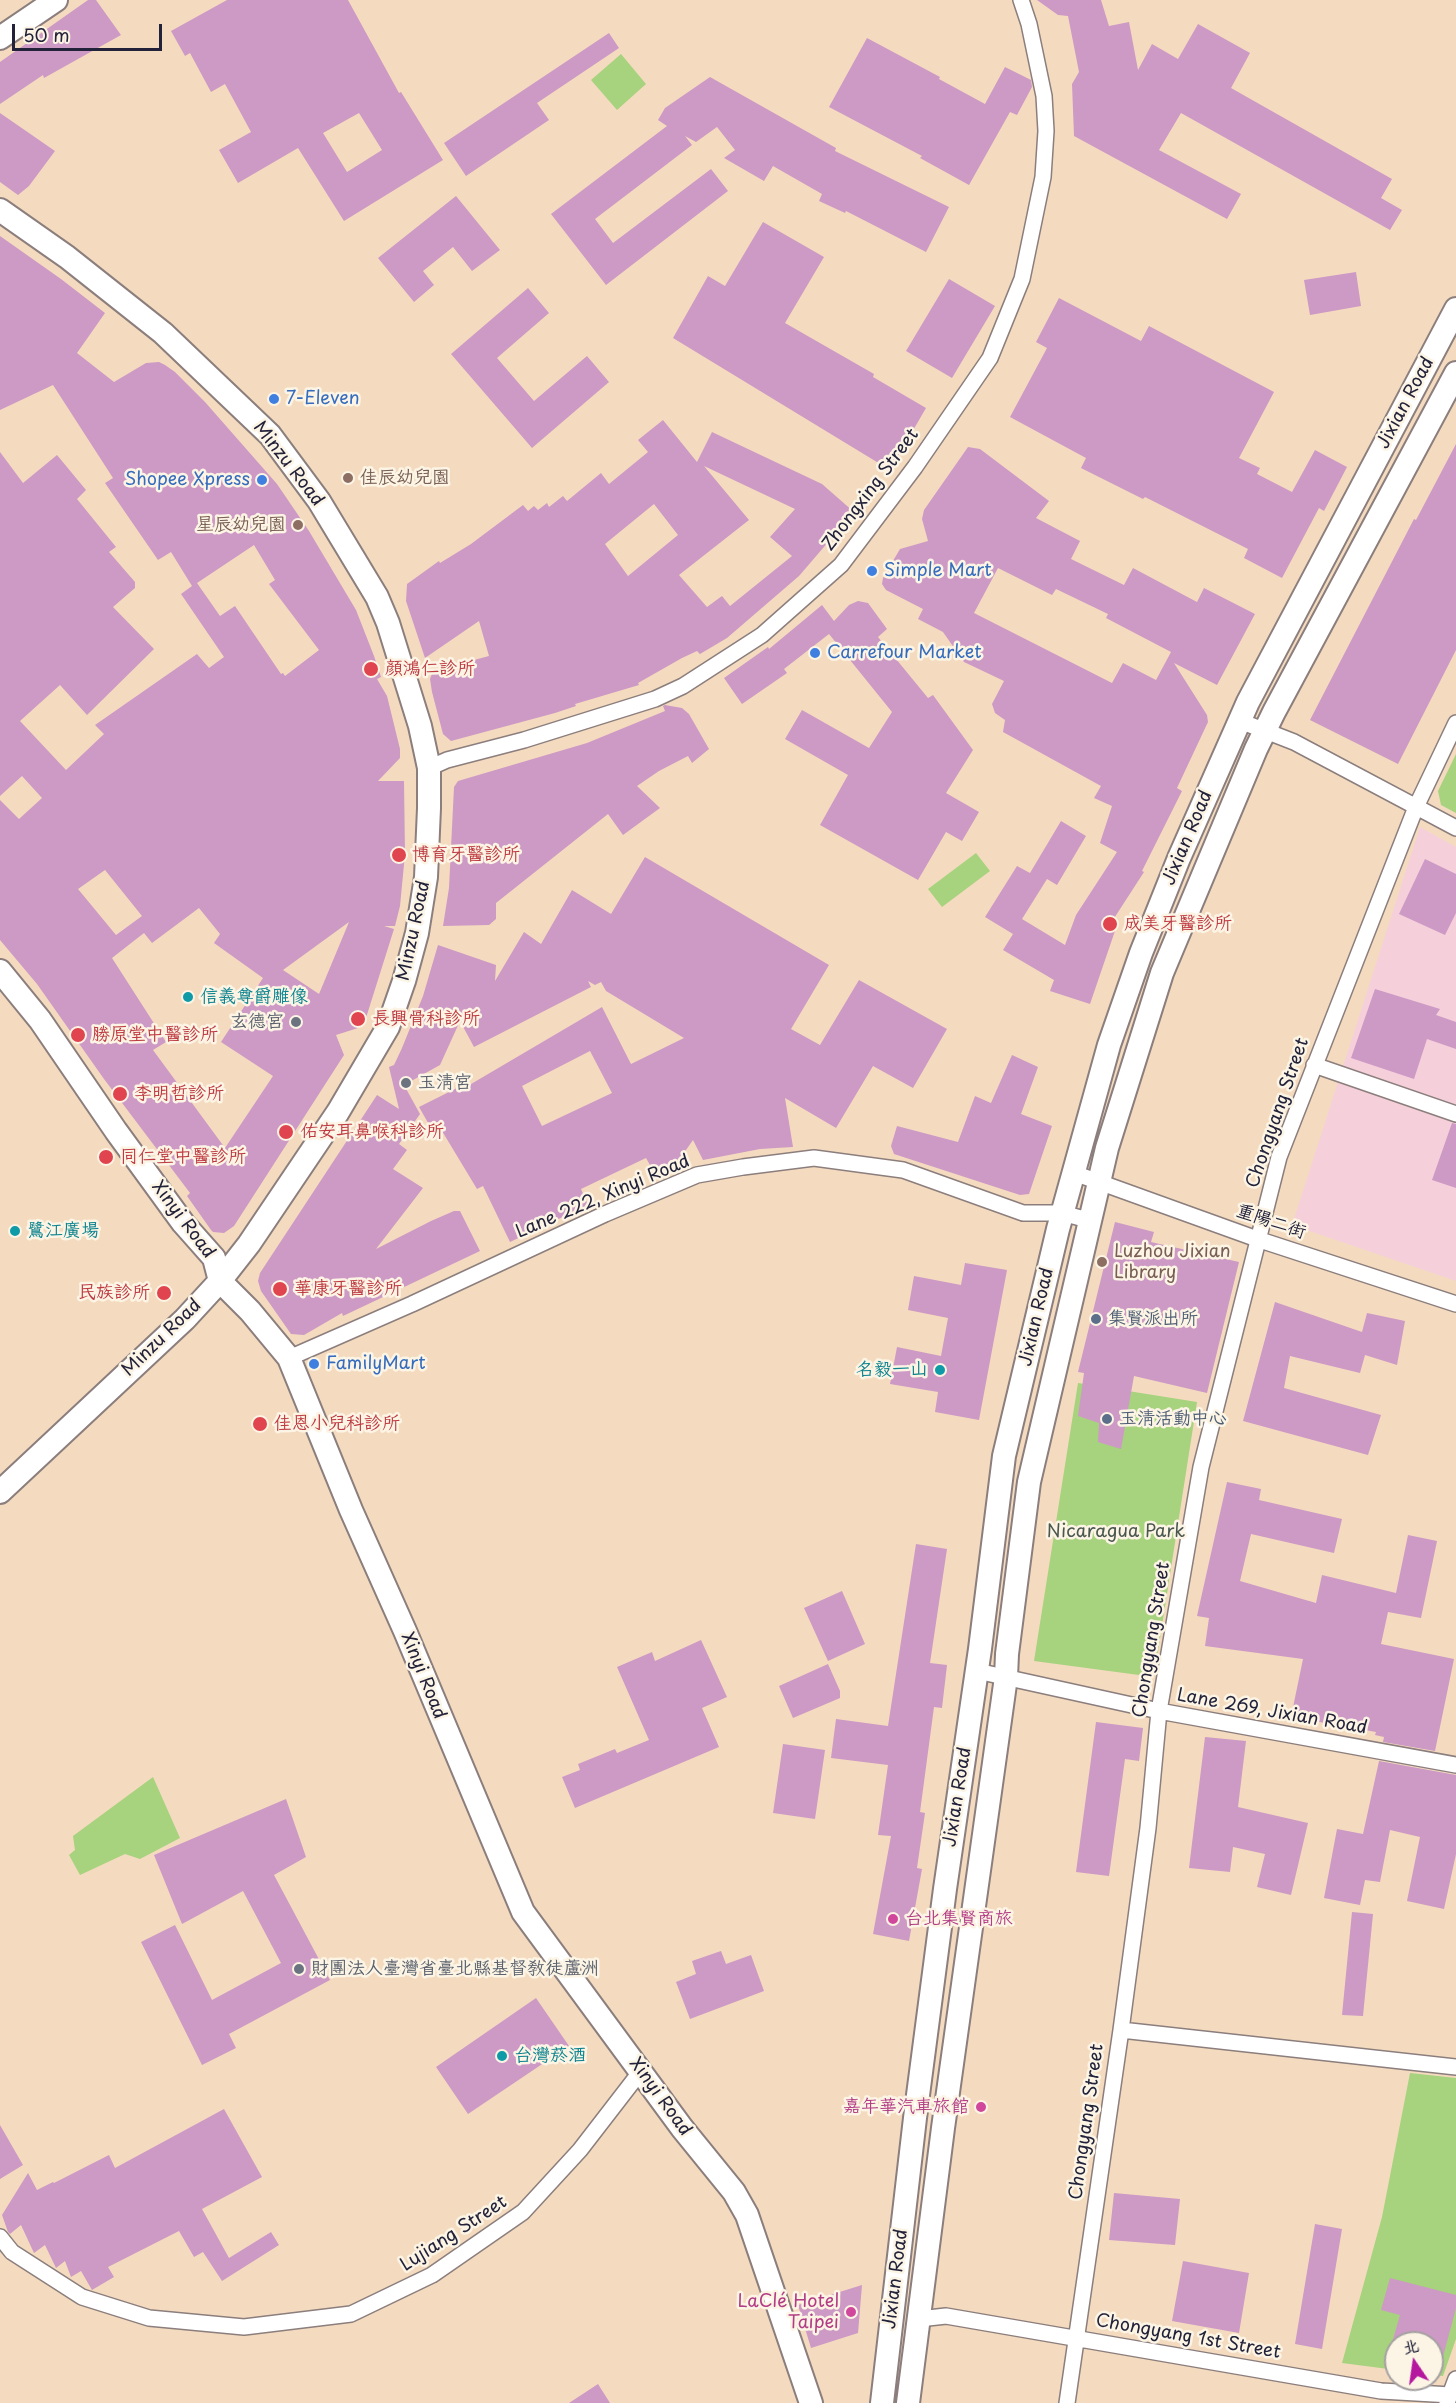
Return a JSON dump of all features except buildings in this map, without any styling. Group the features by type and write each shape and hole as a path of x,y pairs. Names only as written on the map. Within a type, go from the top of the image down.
{"main road":[{"path":"0,38 56,0"},
{"name":"Minzu Road","path":"0,210 136,309 222,387 286,455 319,501 377,597 406,679 429,768 426,877 417,933 388,1027 338,1112 249,1244 220,1281 185,1319 0,1492"},
{"name":"Jixian Road","path":"882,2403 916,2106 977,1671 1004,1456 1062,1213 1109,1045 1141,952 1179,858 1248,702 1456,309"},
{"name":"Jixian Road","path":"908,2403 943,2128 1006,1677 1029,1482 1088,1220 1107,1148 1162,974 1265,730 1456,373"},
{"name":"Xinyi Road","path":"0,971 40,1020 116,1131 183,1222 214,1258 220,1281 250,1311 289,1358 351,1510 405,1631 523,1912 682,2128 734,2192 747,2215 811,2403"}],"street":[{"name":"Zhongxing Street","path":"429,768 447,760 524,740 655,699 683,686 762,635 841,565 915,467 990,357 1022,279 1043,177 1046,132 1044,96 1029,24 1021,0"},
{"path":"1240,721 1294,742 1456,828"},
{"name":"Chongyang Street","path":"1067,2403 1148,1828 1159,1711 1201,1467 1279,1157 1416,807 1456,723"},
{"path":"1314,1065 1456,1114"},
{"name":"Lane 222, Xinyi Road","path":"289,1358 412,1304 605,1214 697,1175 814,1158 903,1170 1023,1213 1062,1213 1088,1220"},
{"name":"重陽二街","path":"1074,1173 1257,1239 1456,1304"},
{"name":"Lane 269, Jixian Road","path":"977,1671 1159,1711 1456,1765"},
{"path":"1121,2030 1456,2067"},
{"name":"Lujiang Street","path":"0,2237 12,2252 82,2297 148,2318 244,2327 351,2314 432,2275 523,2212 580,2150 641,2071"},
{"name":"Chongyang 1st Street","path":"919,2319 946,2316 1381,2391 1449,2399"},
{"path":"1449,2399 1456,2379"}],"shaded area":[{"path":"1420,827 1456,847 1456,1281 1292,1225"}],"green space":[{"path":"621,54 646,84 617,110 591,80"},
{"path":"1456,754 1456,813 1441,805 1438,791"},
{"path":"976,853 990,871 942,907 928,889"},
{"name":"Nicaragua Park","path":"1078,1383 1197,1402 1154,1677 1034,1661"},
{"path":"153,1777 180,1838 140,1859 125,1854 80,1875 69,1855 75,1850 73,1836"},
{"path":"1410,2073 1456,2078 1456,2339 1444,2373 1444,2331 1384,2331 1384,2368 1342,2363 1382,2217"}],"place":[{"name":"7-Eleven","path":"274,399"},
{"name":"佳辰幼兒園","path":"348,478"},
{"name":"Shopee Xpress","path":"262,480"},
{"name":"星辰幼兒園","path":"298,525"},
{"name":"Simple Mart","path":"872,571"},
{"name":"Carrefour Market","path":"815,653"},
{"name":"顏鴻仁診所","path":"371,669"},
{"name":"博育牙醫診所","path":"399,855"},
{"name":"成美牙醫診所","path":"1110,924"},
{"name":"信義尊爵雕像","path":"188,997"},
{"name":"長興骨科診所","path":"358,1019"},
{"name":"玄德宮","path":"296,1022"},
{"name":"勝原堂中醫診所","path":"78,1035"},
{"name":"玉清宮","path":"406,1083"},
{"name":"李明哲診所","path":"120,1094"},
{"name":"佑安耳鼻喉科診所","path":"286,1132"},
{"name":"同仁堂中醫診所","path":"106,1157"},
{"name":"鷺江廣場","path":"15,1231"},
{"name":"Luzhou Jixian Library","path":"1102,1262"},
{"name":"華康牙醫診所","path":"280,1289"},
{"name":"民族診所","path":"164,1293"},
{"name":"集賢派出所","path":"1096,1319"},
{"name":"FamilyMart","path":"314,1364"},
{"name":"名毅一山","path":"940,1370"},
{"name":"玉清活動中心","path":"1107,1419"},
{"name":"佳恩小兒科診所","path":"260,1424"},
{"name":"台北集賢商旅","path":"893,1919"},
{"name":"財團法人臺灣省臺北縣基督教徒蘆洲","path":"299,1969"},
{"name":"台灣菸酒","path":"502,2056"},
{"name":"嘉年華汽車旅館","path":"981,2107"},
{"name":"LaClé Hotel Taipei","path":"851,2312"}]}
